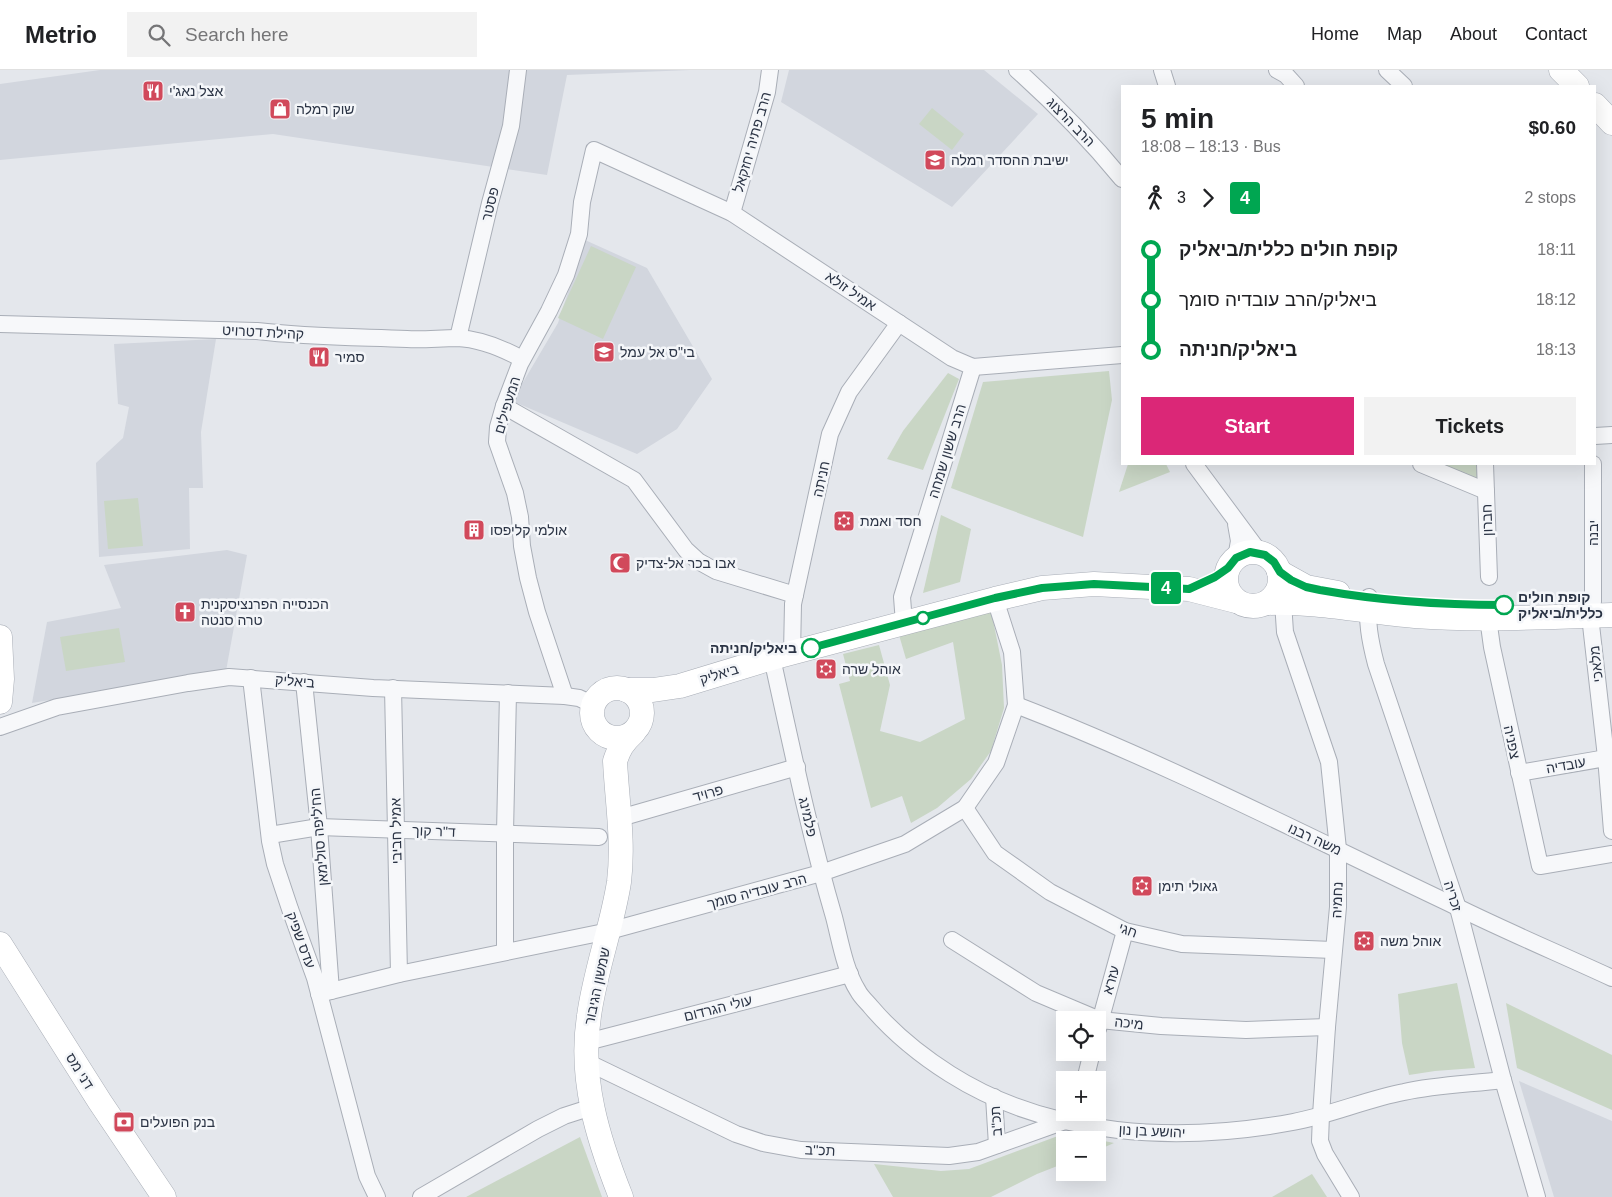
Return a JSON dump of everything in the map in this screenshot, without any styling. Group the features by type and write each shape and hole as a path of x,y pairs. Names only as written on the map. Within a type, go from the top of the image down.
{"street":[{"name":"פסטר","path":"458,338 490,203 511,126 518,70"},
{"name":"הרב פתיה יחזקאל","path":"732,213 767,92 770,70"},
{"name":"הרב הרצוג","path":"1017,70 1086,136 1121,178"},
{"path":"1162,70 1167,85"},
{"path":"1277,70 1286,75 1295,85"},
{"path":"1387,70 1403,85"},
{"path":"1596,106 1612,123"},
{"name":"אמיל זולא","path":"594,150 732,213 952,358 973,367 1121,355"},
{"name":"המעפילים","path":"564,696 528,578 515,493 496,442 504,406 522,359 549,311 566,275 579,234 582,202 594,150"},
{"name":"חניתה","path":"782,655 830,434 849,392 899,323"},
{"name":"קהילת דטרויט","path":"0,324 257,331 282,334 419,340 458,338 484,342 504,349 522,359"},
{"name":"הרב ששון שמחה","path":"904,623 902,597 973,367"},
{"path":"504,406 634,480 686,550 698,561 716,571 795,595"},
{"path":"1596,436 1612,436"},
{"path":"1195,465 1260,553"},
{"path":"1423,465 1486,491"},
{"name":"חברון","path":"1485,465 1489,577"},
{"name":"יבנה","path":"1593,465 1602,608"},
{"path":"1234,519 1239,541 1226,582 1231,596 1236,601 1248,606 1262,606 1275,602 1414,602 1456,605 1602,608"},
{"path":"1232,563 1250,552 1260,553 1270,558 1280,572 1306,587 1332,592 1413,616 1488,618 1602,608"},
{"name":"ביאליק","path":"1189,589 1215,577 1232,563"},
{"path":"1275,602 1273,598 1280,586 1280,572"},
{"name":"ביאליק","path":"626,690 653,690 690,683 782,655 995,598 1042,588 1094,584 1189,589 1236,601"},
{"name":"הרב עובדיה סומך","path":"325,993 399,974 609,931 821,874 905,844 965,808 996,763 1016,704 1012,652 995,598"},
{"name":"נחמיה","path":"1275,602 1329,762 1338,849 1338,907 1327,1026 1320,1141 1325,1154 1351,1197"},
{"name":"זכריה","path":"1368,603 1369,636 1376,664 1458,908 1503,1080 1537,1197"},
{"name":"מלאכי","path":"1602,608 1612,831"},
{"name":"צפניה","path":"1488,618 1492,647 1540,866 1612,854"},
{"path":"0,637 2,679 0,702"},
{"name":"פלמינג","path":"782,655 797,768 821,874 850,974"},
{"name":"ביאליק","path":"0,727 57,707 215,678 251,678 393,688 564,696 579,698 594,714"},
{"name":"עדס שפיק","path":"251,678 275,864 308,957 325,993 367,1176 377,1197"},
{"name":"הח'ליפה סולימאן","path":"304,682 319,827 325,993"},
{"name":"ביאליק","path":"637,726 661,700 690,683"},
{"name":"אמיל חביבי","path":"393,688 399,974"},
{"path":"610,689 626,690 637,699 642,712 637,726 619,738 611,737 599,730 594,714 598,698 610,689"},
{"path":"506,951 508,693"},
{"name":"משה רבנו","path":"1016,704 1170,771 1338,849 1458,908 1612,978"},
{"name":"שמשון הגיבור","path":"594,714 618,810"},
{"name":"שמשון הגיבור","path":"621,1197 603,1151 592,1107 587,1052 589,1015 619,883 621,861 615,761 618,750 623,742 637,726"},
{"name":"עובדיה","path":"1519,773 1609,757"},
{"name":"פרויד","path":"618,810 797,768"},
{"name":"חגי","path":"965,808 995,852 1050,892 1125,930 1182,944 1334,950"},
{"name":"ד\"ר קוך","path":"270,835 319,827 599,837"},
{"name":"עזרא","path":"1103,1011 1125,930"},
{"name":"מיכה","path":"952,940 1036,993 1073,1011"},
{"name":"דני מס","path":"0,944 100,1102 164,1197"},
{"name":"דני מס","path":"0,970 78,1096 146,1197"},
{"name":"עולי הגרדום","path":"587,1052 850,974"},
{"name":"יהושע בן נון","path":"850,974 858,991 897,1036 930,1061 961,1081 994,1097 1023,1109 1056,1116"},
{"name":"מיכה","path":"1106,1024 1246,1030 1327,1026"},
{"name":"תכ''ב","path":"587,1052 736,1134 771,1145 801,1150 949,1156 978,1152 1067,1121"},
{"name":"יהושע בן נון","path":"1083,1121 1141,1132 1222,1132 1294,1122 1404,1092 1503,1080"},
{"name":"תכ\"ב","path":"994,1097 997,1145"},
{"path":"421,1197 538,1129 564,1116 592,1107"}],"shaded area":[{"name":"שוק רמלה","path":"100,70 690,70 567,75 547,175 273,134 0,160 0,84"},
{"name":"ישיבת ההסדר רמלה","path":"789,70 984,70 1038,114 952,207 781,102"},
{"path":"585,240 647,268 712,379 677,429 637,454 512,401 558,323"},
{"path":"216,339 201,432 203,488 189,488 190,549 99,557 96,463 123,438 129,407 118,404 114,344"},
{"path":"227,550 247,555 226,671 32,703 47,622 121,608 104,565"},
{"path":"1519,1081 1612,1121 1612,1197 1554,1197"}],"green space":[{"path":"932,108 964,134 952,150 919,124"},
{"path":"591,246 636,267 603,339 558,318"},
{"path":"1109,371 1112,400 1083,537 951,488 983,382"},
{"path":"948,373 959,379 923,470 887,459 903,431"},
{"path":"1128,465 1166,465 1170,472 1119,492"},
{"path":"1443,465 1476,465 1478,480"},
{"path":"138,498 143,546 108,549 104,501"},
{"path":"941,515 971,529 960,582 923,593"},
{"path":"991,610 1002,665 1004,708 991,751 971,779 937,808 911,823 902,796 871,808 839,684 850,681 843,654 879,645 890,685 880,731 920,742 965,719 953,642 906,659 899,635"},
{"path":"119,628 125,662 66,671 60,637"},
{"path":"1457,983 1475,1068 1409,1075 1402,1043 1398,994"},
{"path":"1506,1003 1612,1055 1612,1110 1517,1068"},
{"path":"580,1137 602,1197 466,1197"},
{"path":"1056,1137 1056,1167 991,1197 893,1197 874,1164 941,1171 969,1169"},
{"path":"1106,1141 1114,1143 1106,1146"},
{"path":"1312,1174 1327,1197 1272,1197"}],"bus line":[{"name":"4","path":"811,648 995,598 1042,588 1094,584 1189,589 1215,577 1228,568 1240,555 1250,552 1260,553 1270,558 1280,572 1291,580 1306,587 1320,590 1414,602 1456,605 1504,605"}],"place":[{"name":"אצל נאג'י","path":"153,91"},
{"name":"שוק רמלה","path":"280,109"},
{"name":"ישיבת ההסדר רמלה","path":"935,160"},
{"name":"בי\"ס אל עמל","path":"604,352"},
{"name":"סמיר","path":"319,357"},
{"name":"חסד ואמת","path":"844,521"},
{"name":"אולמי קליפסו","path":"474,530"},
{"name":"אבו בכר אל-צדיק","path":"620,563"},
{"name":"קופת חולים כללית/ביאליק","path":"1504,605"},
{"name":"הכנסייה הפרנציסקנית טרה סנטה","path":"185,612"},
{"name":"ביאליק/חניתה","path":"811,648"},
{"name":"אוהל שרה","path":"826,669"},
{"name":"גאולי תימן","path":"1142,886"},
{"name":"אוהל משה","path":"1364,941"},
{"name":"בנק הפועלים","path":"124,1122"}]}
